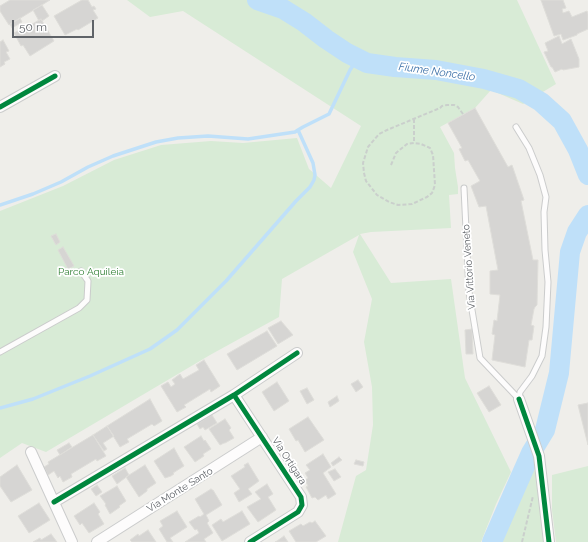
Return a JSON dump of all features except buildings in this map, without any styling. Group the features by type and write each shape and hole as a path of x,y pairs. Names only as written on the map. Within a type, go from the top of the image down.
{"street":[{"path":"0,107 55,76"},
{"path":"54,502 234,395 297,353"},
{"name":"Via Ortigara","path":"234,395 301,497 302,505 298,512 250,542"},
{"name":"Via Vittorio Veneto","path":"519,399 539,456 549,542"},
{"name":"Via Monte Santo","path":"97,542 262,437"},
{"path":"31,452 72,542"}],"lane":[{"path":"516,126 540,175 546,197 544,212 548,282 546,326 542,356 532,376 520,392 519,399"},
{"name":"Via Vittorio Veneto","path":"464,188 469,292 480,358 519,399"},
{"path":"0,352 80,308 87,300 88,281 81,271"}],"path":[{"path":"391,165 396,153 407,144 421,144 430,148 433,156 435,185 432,193 424,200 412,204 398,205 377,195 366,181 363,163 365,155 370,144 378,134 387,130 447,105 454,105 458,107 463,114"},
{"path":"414,119 414,143"},
{"path":"522,542 535,490"}],"green space":[{"name":"Parco Aquileia","path":"127,0 517,0 556,84 523,104 491,90 475,108 440,127 454,153 458,187 458,194 449,195 451,228 371,232 360,234 391,283 451,279 465,378 511,472 481,542 338,542 356,476 366,470 373,425 372,387 364,342 372,299 353,252 359,235 282,279 279,317 210,355 46,452 22,443 0,458 0,211 63,186 114,160 161,145 211,141 243,143 297,138 309,169 331,188 361,126 183,11 150,17"},
{"path":"533,465 541,493 547,542 499,542"},
{"path":"588,466 588,542 556,542 552,510 552,475"}],"waterway":[{"name":"Fiume Noncello","path":"257,0 283,9 347,53 367,63 436,70 484,79 519,89 541,102 562,121 578,150 588,175"},
{"path":"0,408 33,399 90,376 150,349 177,330 226,281 310,187 315,175 313,163 298,130 329,114 350,70 358,58"},
{"path":"0,205 33,194 61,182 88,167 113,156 156,142 178,138 208,136 248,139 295,132 298,130"},
{"name":"Fiume Noncello","path":"492,542 531,453 545,430 559,373 570,252 577,232 588,215"}],"cycle path":[{"path":"0,107 55,76"},
{"path":"54,502 234,395 297,353"},
{"path":"234,395 301,497 302,505 298,512 250,542"},
{"path":"519,399 539,456 549,542"}]}
